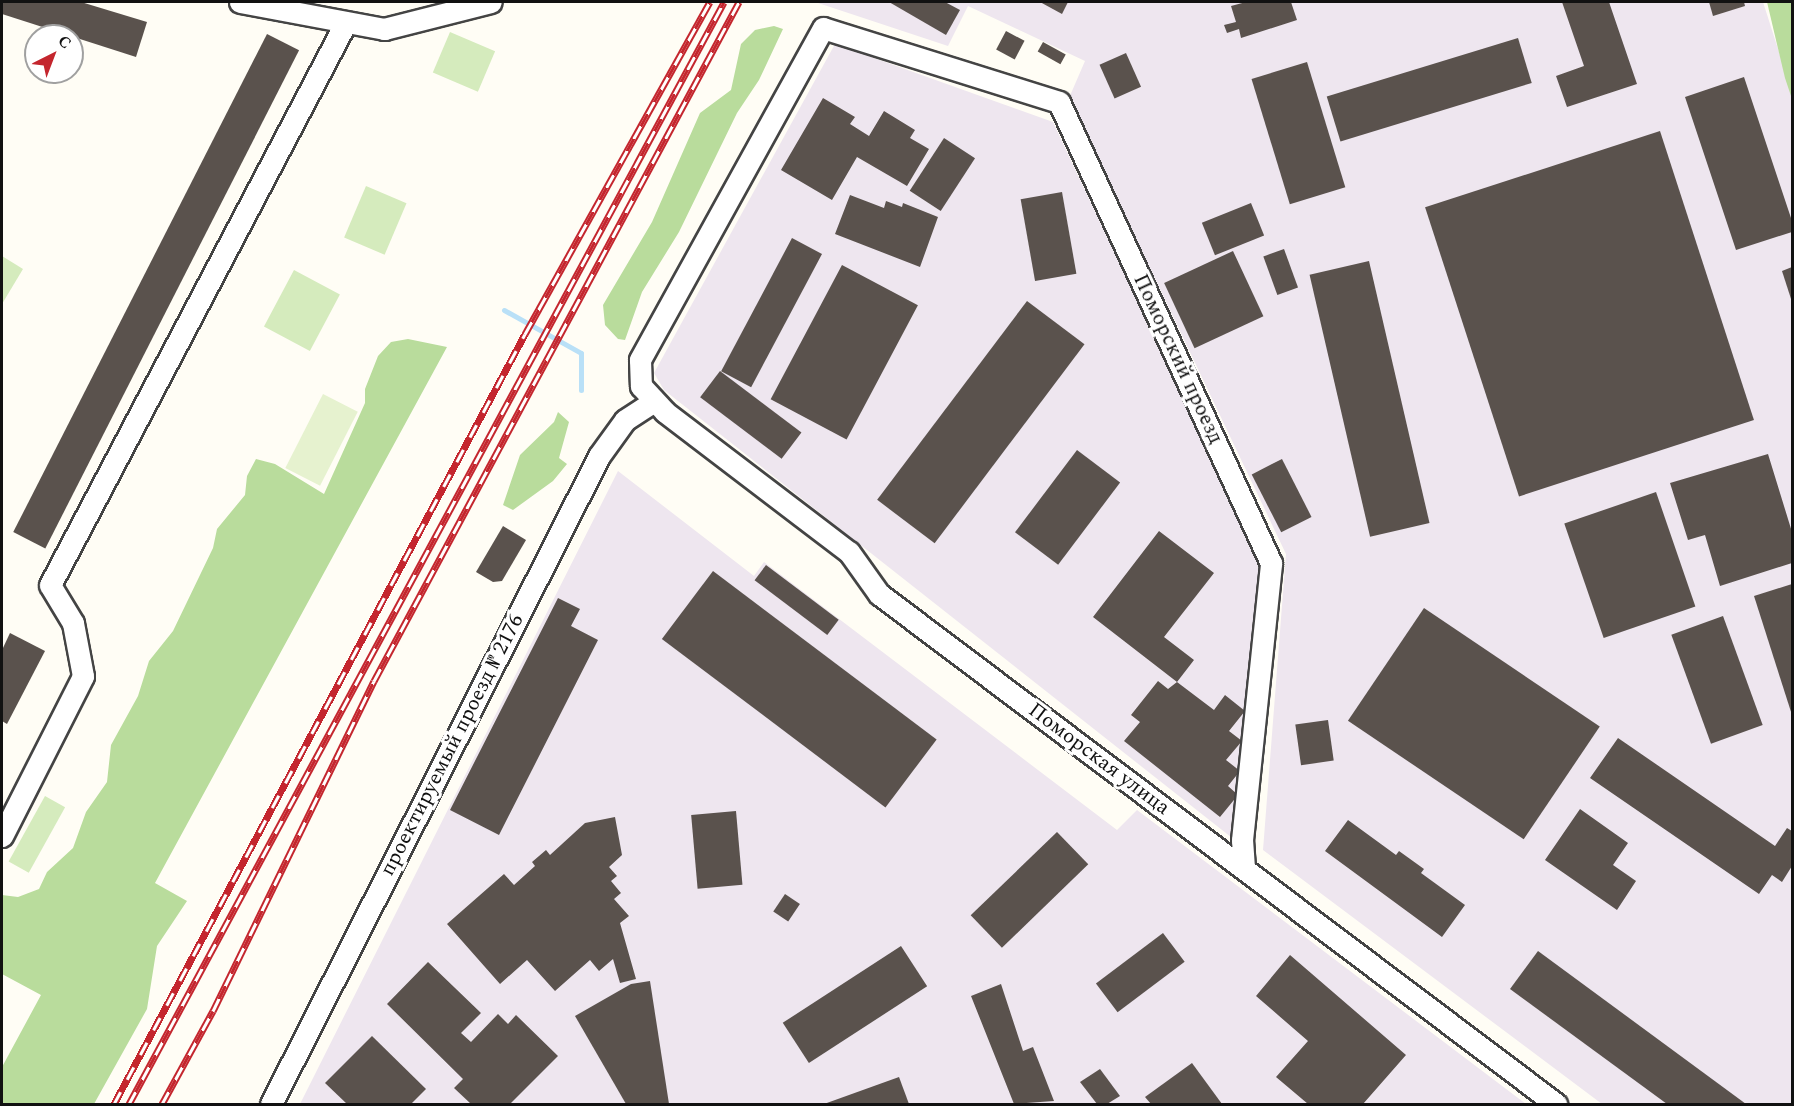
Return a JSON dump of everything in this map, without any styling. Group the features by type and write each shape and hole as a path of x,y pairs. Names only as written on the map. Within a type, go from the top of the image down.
{"street":[{"path":"240,2 345,24 384,29 491,2"},
{"path":"2,836 83,676 73,624 50,585 345,24"},
{"name":"Поморский проезд","path":"653,402 641,386 640,360 823,28 1059,102 1271,563 1242,840 1244,868"},
{"name":"Поморская улица","path":"653,402 849,552 879,594 1556,1104"},
{"name":"проектируемый проезд № 2176","path":"272,1104 599,456 625,420 653,402"}],"shaded area":[{"path":"815,2 1763,2 1792,93 1792,1104 1602,1104 1263,850 1286,554 1069,98 1085,61 968,6 948,46"},
{"path":"835,44 1053,122 1264,572 1236,841 664,390 654,373"},
{"path":"618,471 754,576 764,562 1117,830 1137,810 1526,1104 300,1104"}],"green space":[{"path":"1767,2 1792,2 1792,99 1785,78"},
{"path":"774,26 783,29 759,80 737,113 679,232 642,292 625,340 618,339 605,325 603,305 652,222 700,113 731,90 741,44 755,30"},
{"path":"450,32 495,51 478,92 433,73"},
{"path":"366,186 407,203 385,255 344,238"},
{"path":"2,256 23,269 2,304"},
{"path":"294,270 340,294 310,351 264,327"},
{"path":"408,339 447,347 155,883 187,901 157,946 147,1009 94,1104 2,1104 2,1067 41,995 2,974 2,895 18,897 39,889 47,872 73,848 86,812 107,782 111,745 138,696 149,661 173,631 213,548 217,529 245,495 247,476 256,459 275,464 324,494 365,403 365,389 378,356 391,342"},
{"path":"323,394 358,412 320,486 285,468"},
{"path":"558,412 569,422 559,458 567,464 553,481 513,510 503,505 520,455 554,422"},
{"path":"45,796 65,807 29,873 9,862"}],"building":[{"path":"2,2 81,2 147,22 136,57 84,40 84,24 33,24 2,14"},
{"path":"889,2 945,2 960,10 946,35"},
{"path":"1040,2 1068,2 1062,14"},
{"path":"1246,2 1291,2 1297,20 1241,38 1239,29 1227,33 1224,25 1236,22 1231,6"},
{"path":"1562,2 1609,2 1637,84 1567,107 1556,76 1584,66"},
{"path":"1709,2 1744,2 1745,6 1713,16"},
{"path":"1006,31 1025,41 1015,59 996,50"},
{"path":"267,34 299,50 45,548 13,532"},
{"path":"1518,38 1532,83 1340,141 1327,96"},
{"path":"1043,42 1066,55 1060,64 1038,52"},
{"path":"1126,53 1141,87 1115,99 1100,65"},
{"path":"1307,62 1345,187 1290,204 1252,79"},
{"path":"1744,77 1792,221 1792,232 1736,250 1685,97"},
{"path":"823,98 855,117 850,124 869,136 884,111 915,130 910,138 929,149 907,186 857,157 832,200 781,170"},
{"path":"1660,131 1754,420 1519,496 1425,207"},
{"path":"944,138 975,158 941,211 910,191"},
{"path":"1062,192 1076,274 1035,281 1021,199"},
{"path":"850,195 884,208 886,201 902,207 903,203 938,217 920,267 835,234"},
{"path":"1251,203 1264,235 1215,255 1202,223"},
{"path":"792,238 822,254 751,387 721,371"},
{"path":"1284,249 1298,288 1277,295 1263,257"},
{"path":"1233,251 1263,316 1195,348 1164,283"},
{"path":"1369,261 1430,523 1370,537 1310,275"},
{"path":"842,265 918,305 847,440 771,399"},
{"path":"1792,267 1792,302 1782,271"},
{"path":"1027,301 1085,344 935,543 877,500"},
{"path":"720,371 801,432 782,459 700,397"},
{"path":"1077,450 1120,482 1058,565 1015,532"},
{"path":"1768,454 1792,532 1792,563 1720,586 1705,535 1688,540 1670,483"},
{"path":"1282,459 1312,517 1281,532 1252,474"},
{"path":"1656,492 1695,606 1604,638 1564,524"},
{"path":"503,526 526,540 502,581 493,582 476,572"},
{"path":"1159,531 1214,573 1164,637 1194,660 1177,682 1093,617"},
{"path":"766,565 839,620 827,635 755,580"},
{"path":"713,571 937,740 885,807 662,639"},
{"path":"1792,584 1792,715 1754,596"},
{"path":"558,598 580,609 571,626 598,640 499,835 450,810"},
{"path":"1424,608 1600,727 1524,839 1348,721"},
{"path":"1723,616 1763,725 1711,744 1671,635"},
{"path":"10,633 45,651 7,724 2,721 2,650"},
{"path":"1158,681 1168,689 1177,682 1214,710 1225,695 1245,711 1229,731 1242,741 1226,760 1240,771 1228,786 1238,795 1220,817 1124,741 1140,722 1131,715"},
{"path":"1328,720 1334,761 1301,765 1295,725"},
{"path":"1618,738 1775,846 1787,828 1792,831 1792,866 1782,882 1772,875 1759,894 1590,778"},
{"path":"1580,809 1628,843 1613,865 1636,881 1617,910 1545,860"},
{"path":"736,811 742,885 698,889 691,815"},
{"path":"615,817 622,855 609,867 617,876 611,881 621,893 614,899 629,916 620,923 636,979 620,983 613,959 599,971 590,960 555,991 527,960 500,984 447,924 504,874 514,885 535,866 532,862 546,850 550,855 585,823"},
{"path":"1348,820 1396,855 1399,851 1424,869 1421,873 1465,905 1442,937 1325,851"},
{"path":"1057,832 1088,864 1002,948 971,915"},
{"path":"785,894 800,904 788,921 773,911"},
{"path":"1163,933 1185,962 1118,1012 1096,984"},
{"path":"901,946 927,986 809,1063 783,1023"},
{"path":"1538,951 1746,1104 1667,1104 1510,989"},
{"path":"1290,955 1406,1055 1363,1104 1308,1104 1276,1077 1308,1041 1256,996"},
{"path":"428,962 481,1013 461,1033 471,1042 498,1014 508,1024 516,1015 558,1056 510,1104 471,1104 454,1088 463,1079 387,1004"},
{"path":"650,981 669,1104 626,1104 575,1016 631,984"},
{"path":"1001,984 1023,1051 1033,1047 1054,1101 1014,1104 971,996"},
{"path":"372,1036 426,1089 411,1104 347,1104 325,1083"},
{"path":"1192,1063 1222,1104 1151,1104 1145,1097"},
{"path":"1100,1069 1120,1096 1107,1104 1097,1104 1080,1082"},
{"path":"899,1077 909,1104 824,1104"}],"waterway":[{"path":"504,310 581,353 581,390"}],"railway":[{"path":"114,1104 525,334 710,2"},
{"path":"129,1104 724,2"},
{"path":"162,1104 213,1011 374,681 739,2"}]}
